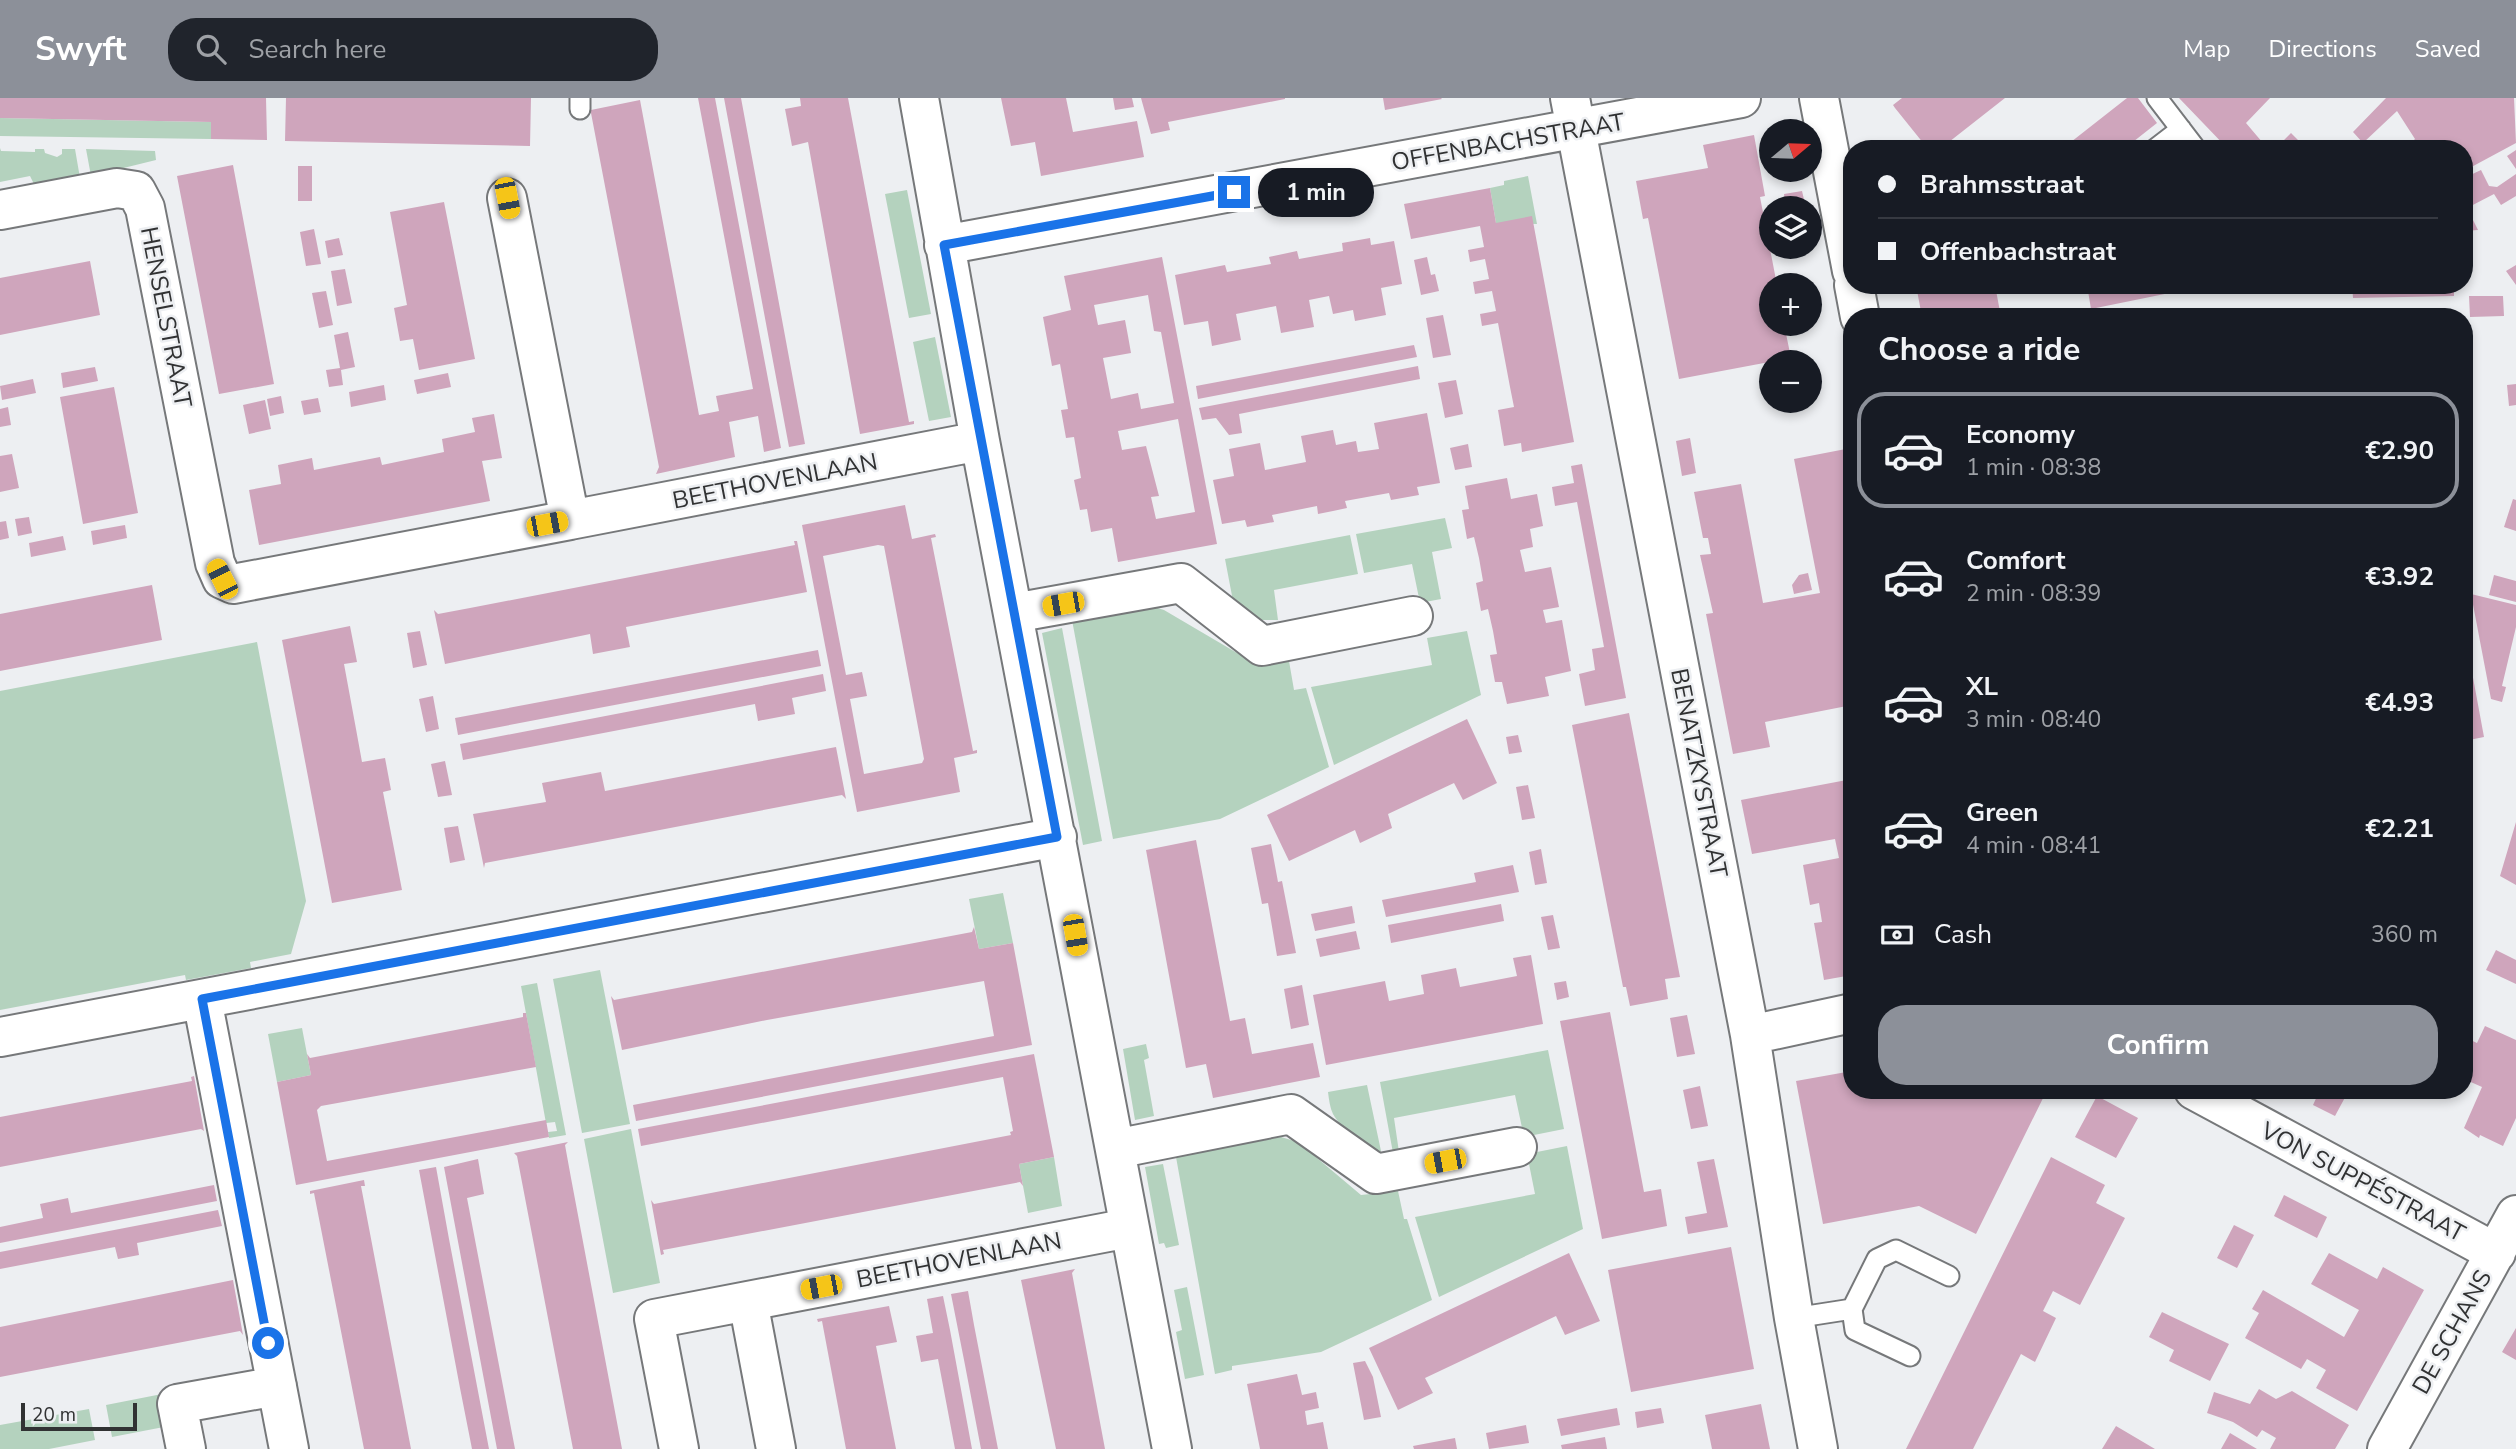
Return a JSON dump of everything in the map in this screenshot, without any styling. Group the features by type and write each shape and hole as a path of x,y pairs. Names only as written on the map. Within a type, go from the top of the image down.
{"street":[{"path":"919,98 980,441 1172,1449"},
{"name":"OFFENBACHSTRAAT","path":"944,245 1573,114 1741,98"},
{"path":"1819,98 1843,224"},
{"name":"BENATZKYSTRAAT","path":"1573,114 1750,1034 1794,1318 1818,1449"},
{"name":"HENSELSTRAAT","path":"0,210 117,188 135,191 145,208 215,563 222,579"},
{"path":"507,198 570,520"},
{"name":"BEETHOVENLAAN","path":"222,579 233,584 980,441"},
{"path":"1013,613 1181,583 1262,646 1413,616"},
{"path":"0,1037 1057,837"},
{"path":"202,999 289,1449"},
{"path":"1750,1034 1843,1015"},
{"name":"VON SUPPÉSTRAAT","path":"2211,1099 2496,1253"},
{"path":"1115,1149 1290,1114 1376,1174 1517,1147"},
{"name":"DE SCHANS","path":"2387,1449 2516,1215"},
{"name":"BEETHOVENLAAN","path":"679,1449 654,1318 1129,1228"},
{"path":"748,1300 776,1449"},
{"path":"186,1449 177,1404 277,1386"}],"lane":[{"path":"2157,98 2189,140"},
{"path":"2167,140 2181,129"},
{"path":"1910,1356 1856,1330 1852,1309 1877,1259 1896,1250 1949,1276"},
{"path":"1794,1318 1852,1309"}],"green space":[{"path":"0,118 211,122 211,139 0,136"},
{"path":"0,148 1,151 35,152 35,149 44,149 45,153 57,157 62,154 62,149 75,149 80,178 35,186 30,176 0,182"},
{"path":"86,149 155,151 156,160 91,176"},
{"path":"1528,176 1537,224 1496,223 1490,188 1504,185 1504,181"},
{"path":"907,190 931,314 909,318 885,194"},
{"path":"935,337 951,417 929,421 913,342"},
{"path":"1445,518 1452,548 1432,552 1441,599 1420,603 1412,564 1364,573 1356,534"},
{"path":"1350,535 1358,574 1274,590 1278,620 1258,620 1233,601 1225,559"},
{"path":"1151,606 1164,610 1249,660 1264,662 1265,666 1289,661 1294,690 1306,688 1329,767 1220,819 1113,839 1072,620"},
{"path":"1062,628 1102,841 1083,845 1042,633"},
{"path":"1467,631 1481,695 1334,765 1311,687 1432,665 1427,638"},
{"path":"257,642 306,901 291,954 250,962 251,968 186,980 185,975 0,1010 0,691"},
{"path":"1003,893 1013,943 979,949 969,899"},
{"path":"600,970 630,1124 582,1133 553,979"},
{"path":"537,983 566,1135 549,1138 548,1132 557,1131 555,1122 546,1123 521,986"},
{"path":"302,1028 311,1075 277,1082 268,1034"},
{"path":"1146,1044 1149,1058 1144,1060 1154,1116 1135,1120 1123,1049"},
{"path":"1548,1050 1564,1129 1524,1137 1515,1095 1394,1118 1399,1152 1393,1153 1380,1082"},
{"path":"1367,1085 1381,1151 1362,1143 1348,1132 1336,1119 1330,1104 1328,1092"},
{"path":"631,1129 660,1283 613,1293 584,1139"},
{"path":"1281,1137 1298,1142 1361,1195 1398,1191 1404,1219 1407,1219 1432,1300 1321,1352 1232,1366 1232,1370 1215,1374 1176,1157"},
{"path":"1567,1146 1583,1229 1439,1297 1415,1217 1535,1194 1527,1154"},
{"path":"1054,1157 1062,1206 1028,1213 1019,1164"},
{"path":"1163,1164 1179,1245 1166,1248 1164,1243 1159,1244 1145,1167"},
{"path":"1187,1287 1204,1375 1185,1379 1176,1332 1182,1330 1174,1290"},
{"path":"162,1394 169,1426 112,1437 106,1405"},
{"path":"89,1409 95,1440 49,1449 0,1449 0,1425"}],"building":[{"path":"0,98 266,98 267,140 211,139 211,122 0,118"},
{"path":"286,98 531,98 530,146 285,141"},
{"path":"698,98 715,98 781,448 764,452 758,416 729,422 735,457 656,474 659,467 591,113 586,111 640,100 699,415 719,411 716,396 753,389"},
{"path":"724,98 741,98 805,444 789,447"},
{"path":"800,98 848,98 909,422 914,421 914,424 860,434 808,142 792,146 785,109 801,106"},
{"path":"1001,98 1066,98 1073,132 1137,121 1144,157 1041,176 1035,142 1011,146"},
{"path":"1113,98 1132,98 1134,107 1115,110"},
{"path":"1141,98 1285,99 1168,122 1170,130 1151,134"},
{"path":"1383,98 1441,98 1442,99 1385,110"},
{"path":"1902,98 2005,98 1951,140 1921,140 1893,105"},
{"path":"2127,98 2138,98 2157,123 2135,140 2073,140"},
{"path":"2179,98 2270,98 2246,123 2260,140 2219,140"},
{"path":"2386,98 2514,98 2516,143 2473,166 2473,140 2414,140 2397,111 2366,140 2360,140 2353,132"},
{"path":"2291,133 2298,140 2284,140"},
{"path":"1754,135 1759,182 1762,182 1765,196 1759,196 1759,259 1772,259 1775,273 1759,273 1759,336 1786,336 1789,350 1759,350 1759,364 1679,379 1648,218 1643,219 1636,181 1708,168 1703,145"},
{"path":"2516,150 2516,169 2507,156"},
{"path":"233,165 274,384 219,394 177,176"},
{"path":"298,166 312,166 312,201 298,201"},
{"path":"2481,170 2489,186 2497,187 2516,174 2516,196 2501,205 2494,194 2473,205 2473,174"},
{"path":"1490,188 1496,223 1532,216 1574,442 1522,452 1521,443 1504,446 1498,410 1514,407 1498,323 1482,326 1480,314 1496,311 1492,291 1475,294 1473,282 1489,279 1485,259 1470,262 1468,250 1484,247 1480,226 1411,239 1404,204"},
{"path":"1802,191 1803,196 1784,196"},
{"path":"444,202 475,359 419,370 413,339 400,341 394,308 407,305 390,212"},
{"path":"314,229 321,264 306,266 300,232"},
{"path":"339,238 343,255 328,258 325,241"},
{"path":"1370,238 1371,245 1394,241 1402,284 1381,288 1386,315 1355,321 1353,310 1333,314 1329,296 1309,300 1314,327 1281,333 1276,306 1236,314 1241,340 1212,346 1208,321 1184,325 1175,275 1225,265 1227,272 1271,264 1269,257 1297,251 1299,259 1343,251 1342,243"},
{"path":"1162,257 1217,544 1118,562 1112,528 1091,532 1087,509 1080,510 1074,480 1081,478 1074,437 1066,438 1061,410 1068,409 1060,364 1052,366 1043,317 1071,310 1064,276","holes":["1148,295 1154,331 1161,332 1174,403 1141,409 1138,393 1111,399 1103,358 1131,353 1128,336 1125,320 1098,325 1094,305","1178,419 1195,512 1156,519 1151,497 1159,496 1146,446 1122,450 1118,431"]},
{"path":"1427,257 1431,275 1435,274 1439,291 1421,295 1414,260"},
{"path":"90,261 100,315 0,335 0,278"},
{"path":"2516,265 2516,285 2506,271"},
{"path":"345,269 352,303 337,306 331,271"},
{"path":"326,291 333,325 319,328 312,293"},
{"path":"1918,294 1997,294 1999,308 1920,308"},
{"path":"2088,294 2165,294 2096,308 2091,308"},
{"path":"2353,294 2454,294 2454,296 2353,298"},
{"path":"2469,296 2503,296 2504,316 2473,317 2473,308 2470,308"},
{"path":"1443,315 1451,355 1433,358 1426,318"},
{"path":"348,332 355,367 341,370 343,385 329,387 326,370 340,368 334,335"},
{"path":"1414,345 1417,357 1198,399 1196,386"},
{"path":"1418,366 1420,379 1239,414 1242,433 1229,435 1216,418 1202,420 1199,408"},
{"path":"95,367 98,381 63,388 61,373"},
{"path":"448,373 451,387 417,394 414,380"},
{"path":"33,379 36,393 2,400 0,386"},
{"path":"1456,380 1463,414 1445,418 1438,383"},
{"path":"2516,384 2516,405 2509,406 2507,385"},
{"path":"384,385 386,400 351,407 349,392"},
{"path":"114,387 138,513 83,524 60,397"},
{"path":"281,396 284,413 270,416 267,399"},
{"path":"318,398 321,412 304,415 301,401"},
{"path":"265,400 271,429 249,434 243,405"},
{"path":"8,407 11,425 0,427 0,409"},
{"path":"1427,413 1440,483 1417,487 1419,495 1391,500 1389,493 1345,501 1347,508 1318,514 1317,506 1272,515 1274,522 1247,527 1245,520 1222,524 1213,480 1234,476 1229,449 1260,443 1265,470 1306,462 1301,436 1333,430 1336,445 1356,441 1358,452 1379,449 1374,423"},
{"path":"494,414 502,458 482,461 490,501 259,545 249,490 281,484 278,465 312,458 314,470 380,457 382,465 444,452 442,439 475,432 472,418"},
{"path":"1690,438 1696,473 1682,476 1676,441"},
{"path":"1468,444 1472,467 1455,470 1450,448"},
{"path":"1843,450 1843,707 1765,722 1770,747 1733,754 1706,614 1713,613 1700,555 1711,554 1708,538 1703,538 1694,492 1741,484 1763,603 1820,593 1794,459"},
{"path":"12,454 19,488 0,492 0,456"},
{"path":"1582,464 1626,698 1585,706 1579,674 1595,670 1592,649 1604,647 1577,502 1555,506 1552,487 1574,483 1571,466"},
{"path":"1507,478 1511,499 1537,494 1543,526 1530,529 1533,547 1520,550 1525,572 1551,567 1559,607 1543,610 1546,623 1562,620 1571,671 1545,677 1549,696 1507,704 1502,682 1495,682 1490,655 1497,654 1493,631 1488,609 1481,611 1476,583 1483,581 1479,558 1474,537 1467,539 1462,510 1469,509 1465,486"},
{"path":"2513,499 2516,500 2516,531 2504,527"},
{"path":"905,505 912,539 935,534 936,537 931,538 973,751 977,750 977,753 954,758 960,792 857,812 802,525","holes":["884,546 924,759 922,763 864,774 850,699 867,696 862,672 846,675 823,556"]},
{"path":"29,517 32,533 18,536 15,519"},
{"path":"6,521 9,538 0,540 0,522"},
{"path":"125,525 127,538 93,545 91,531"},
{"path":"63,536 66,550 31,557 29,543"},
{"path":"794,541 797,541 807,592 626,627 630,647 593,654 590,634 445,664 434,610 438,614 470,608 795,545"},
{"path":"1808,573 1812,590 1794,594 1792,585 1799,575"},
{"path":"2494,575 2516,581 2516,602 2489,595"},
{"path":"152,585 162,640 0,671 0,614"},
{"path":"2473,594 2516,605 2516,627 2502,686 2506,687 2502,702 2491,699"},
{"path":"350,626 357,662 344,664 362,762 385,758 391,790 383,792 402,890 332,903 282,640"},
{"path":"420,631 427,665 413,668 407,633"},
{"path":"818,650 821,666 458,735 455,718"},
{"path":"823,674 826,691 792,698 795,714 758,721 755,704 463,760 460,744"},
{"path":"2473,678 2484,737 2473,739"},
{"path":"433,696 439,729 426,732 419,699"},
{"path":"1629,713 1680,977 1665,979 1668,999 1630,1006 1626,987 1623,987 1572,725"},
{"path":"1467,719 1497,783 1463,800 1454,783 1388,814 1392,828 1360,843 1355,830 1289,861 1267,815"},
{"path":"1518,735 1522,752 1509,754 1506,737"},
{"path":"836,747 846,799 842,795 485,863 484,868 473,814 546,802 542,783 601,772 605,791"},
{"path":"445,761 452,795 438,797 431,764"},
{"path":"1843,781 1843,977 1824,980 1814,923 1822,922 1819,903 1810,905 1803,865 1839,858 1835,839 1752,854 1741,800"},
{"path":"1528,785 1535,818 1522,820 1516,787"},
{"path":"2516,822 2516,885 2500,876"},
{"path":"458,826 465,860 450,863 444,828"},
{"path":"1196,840 1230,1021 1245,1018 1252,1054 1313,1043 1320,1077 1213,1098 1206,1064 1186,1068 1146,850"},
{"path":"1271,844 1278,882 1282,881 1296,953 1277,956 1268,903 1262,904 1251,848"},
{"path":"1541,849 1547,883 1535,885 1529,852"},
{"path":"1513,865 1519,892 1386,917 1382,900 1476,882 1474,873"},
{"path":"1501,904 1504,921 1391,943 1388,925"},
{"path":"1352,906 1355,923 1315,931 1311,914"},
{"path":"1553,915 1560,948 1548,950 1541,917"},
{"path":"974,927 979,949 1013,943 1032,1045 636,1121 633,1105 994,1036 984,981 767,1020 622,1050 611,996 614,1000 972,932"},
{"path":"1356,931 1360,949 1320,957 1316,939"},
{"path":"2496,950 2516,960 2516,984 2486,970"},
{"path":"1531,955 1543,1024 1326,1065 1313,995 1385,981 1389,1001 1424,994 1421,975 1456,968 1460,987 1517,976 1513,958"},
{"path":"1566,981 1569,997 1557,1000 1554,983"},
{"path":"1302,985 1309,1025 1291,1029 1284,989"},
{"path":"1610,1012 1644,1192 1661,1189 1667,1226 1602,1239 1560,1021"},
{"path":"523,1013 526,1013 536,1067 321,1106 317,1110 327,1161 546,1120 549,1137 296,1185 277,1082 311,1075 307,1054 310,1058 523,1017"},
{"path":"1687,1015 1695,1054 1677,1057 1670,1018"},
{"path":"2485,1026 2516,1040 2516,1118 2503,1146 2480,1135 2479,1138 2464,1128 2482,1087 2473,1083 2473,1041 2477,1043"},
{"path":"1034,1054 1054,1157 1019,1164 1023,1186 1020,1182 663,1250 664,1254 661,1255 651,1200 654,1204 1011,1135 1010,1132 1013,1131 1003,1077 641,1146 638,1129"},
{"path":"1843,1073 1843,1099 2043,1099 1976,1234 1919,1206 1823,1224 1796,1081"},
{"path":"194,1076 204,1131 201,1129 0,1167 0,1117 192,1081 191,1077"},
{"path":"1700,1086 1708,1126 1691,1129 1683,1090"},
{"path":"2095,1099 2103,1099 2138,1118 2116,1158 2075,1137"},
{"path":"2316,1099 2344,1099 2335,1116 2313,1105"},
{"path":"568,1142 565,1145 622,1449 573,1449 517,1156 514,1153"},
{"path":"2051,1157 2105,1185 2096,1203 2125,1218 2080,1305 2053,1291 2043,1311 2056,1318 2035,1362 2021,1354 1973,1449 1906,1449"},
{"path":"478,1159 484,1194 467,1198 515,1449 497,1449 444,1167"},
{"path":"1714,1159 1728,1227 1688,1234 1685,1217 1707,1213 1697,1162"},
{"path":"436,1167 489,1449 472,1449 419,1170"},
{"path":"364,1180 365,1186 361,1186 411,1449 364,1449 314,1193 310,1194 310,1191"},
{"path":"214,1185 217,1201 0,1243 0,1227 43,1218 40,1204 68,1198 71,1213"},
{"path":"2284,1195 2327,1217 2317,1238 2274,1216"},
{"path":"218,1210 222,1226 137,1243 139,1255 118,1259 115,1247 0,1269 0,1252"},
{"path":"2234,1225 2254,1235 2237,1268 2217,1258"},
{"path":"1731,1247 1754,1369 1631,1392 1608,1270"},
{"path":"1569,1253 1600,1321 1565,1335 1556,1316 1425,1378 1433,1393 1398,1410 1369,1348"},
{"path":"2329,1253 2377,1279 2383,1267 2424,1290 2357,1411 2316,1388 2326,1370 2307,1359 2301,1369 2245,1338 2259,1313 2252,1309 2263,1290 2344,1337 2359,1310 2311,1284"},
{"path":"1075,1269 1072,1273 1105,1449 1056,1449 1021,1280"},
{"path":"233,1280 243,1335 240,1331 0,1377 0,1327"},
{"path":"968,1291 998,1449 981,1449 951,1294"},
{"path":"943,1296 972,1449 955,1449 938,1359 921,1362 916,1336 933,1333 927,1299"},
{"path":"889,1306 897,1342 876,1346 896,1449 846,1449 822,1321 818,1322 817,1319"},
{"path":"2162,1312 2229,1344 2210,1381 2169,1361 2174,1350 2149,1337"},
{"path":"2516,1328 2516,1360 2502,1352"},
{"path":"1365,1361 1373,1377 1381,1417 1364,1420 1353,1363"},
{"path":"1297,1374 1302,1395 1316,1392 1319,1408 1305,1411 1307,1425 1323,1422 1328,1449 1260,1449 1247,1384"},
{"path":"2259,1389 2276,1399 2292,1391 2349,1425 2335,1449 2270,1449 2276,1438 2262,1430 2257,1437 2233,1422 2207,1413 2214,1392 2250,1404"},
{"path":"1761,1404 1770,1449 1712,1449 1705,1415"},
{"path":"1617,1408 1620,1425 1561,1436 1557,1419"},
{"path":"1661,1408 1664,1423 1637,1428 1635,1412"},
{"path":"1526,1425 1529,1443 1489,1449 1486,1433"},
{"path":"2116,1426 2155,1449 2102,1449"},
{"path":"2230,1433 2257,1449 2221,1449"},
{"path":"1605,1437 1607,1449 1562,1449 1561,1445"},
{"path":"1455,1438 1457,1449 1414,1449 1413,1446"}],"route":[{"path":"268,1343 202,999 1057,837 944,245 1234,192"}]}
